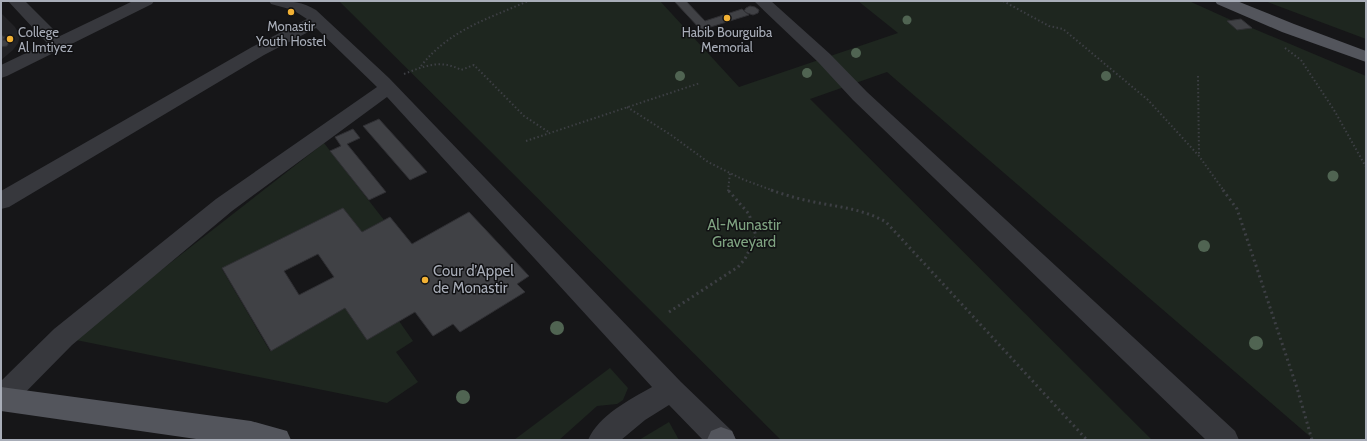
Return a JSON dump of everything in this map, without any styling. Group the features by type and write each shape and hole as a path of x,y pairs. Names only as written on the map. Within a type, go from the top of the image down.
{"main road":[{"path":"1223,1 1288,28 1366,57"},
{"path":"1,399 252,434 276,440"}],"street":[{"path":"16,1 58,43"},
{"path":"1,72 146,1"},
{"path":"283,1 310,13 388,88 672,390 722,440"},
{"path":"762,1 824,58 866,101 1225,440"},
{"path":"1,201 246,58 318,20"},
{"path":"1,399 63,337 224,205 388,88"},
{"path":"602,440 626,418 649,402 672,390"}],"path":[{"path":"528,1 468,26 428,56 421,66 441,63 452,64 461,70 474,65 524,116 550,133"},
{"path":"1003,1 1049,26 1063,29 1148,100 1199,156 1237,209 1297,388 1312,440"},
{"path":"1288,28 1284,48 1301,60 1334,110 1366,167"},
{"path":"1198,76 1199,156"},
{"path":"526,142 700,83"},
{"path":"627,107 707,162 730,173 804,200 862,211 877,216 886,222 1087,440"},
{"path":"669,312 738,267 745,259 756,236 749,214 728,191 730,173"}],"shaded area":[{"name":"College Al Imtiyez","path":"1,13 15,27 20,36 18,43 13,50 1,60"}],"green space":[{"name":"Al-Munastir Graveyard","path":"339,1 660,1 739,87 898,33 858,1 1189,1 1231,20 1241,19 1252,28 1366,76 1366,440 1314,440 887,72 810,99 1152,440 781,440"},
{"path":"1265,1 1366,1 1366,39"},
{"path":"324,143 384,220 362,232 344,210 222,269 270,351 345,308 367,340 399,321 413,341 396,352 418,382 387,403 76,340 83,331"},
{"path":"610,368 628,388 623,400 617,404 597,406 559,440 514,440"},
{"path":"669,422 679,440 639,440"}],"building":[{"name":"Habib Bourguiba Memorial","path":"674,1 686,1 705,21 742,9 749,15 701,30"},
{"path":"750,6 759,10 758,13 753,15 744,11"},
{"path":"1241,19 1252,28 1237,30 1227,21"},
{"path":"1,35 5,37 3,40 11,39 7,46 1,47"},
{"path":"379,119 427,172 410,180 363,126"},
{"path":"353,129 360,138 347,144 386,192 369,200 330,151 341,146 335,137"},
{"name":"Cour d’Appel de Monastir","path":"343,208 362,232 390,217 412,244 469,212 529,276 517,284 525,292 460,332 453,324 433,336 415,312 367,340 345,308 271,351 222,268","holes":["318,254 334,277 299,295 284,271"]}],"place":[{"name":"Monastir Youth Hostel","path":"291,12"},
{"name":"Habib Bourguiba Memorial","path":"727,18"},
{"name":"College Al Imtiyez","path":"10,39"},
{"name":"Cour d’Appel de Monastir","path":"425,280"}]}
